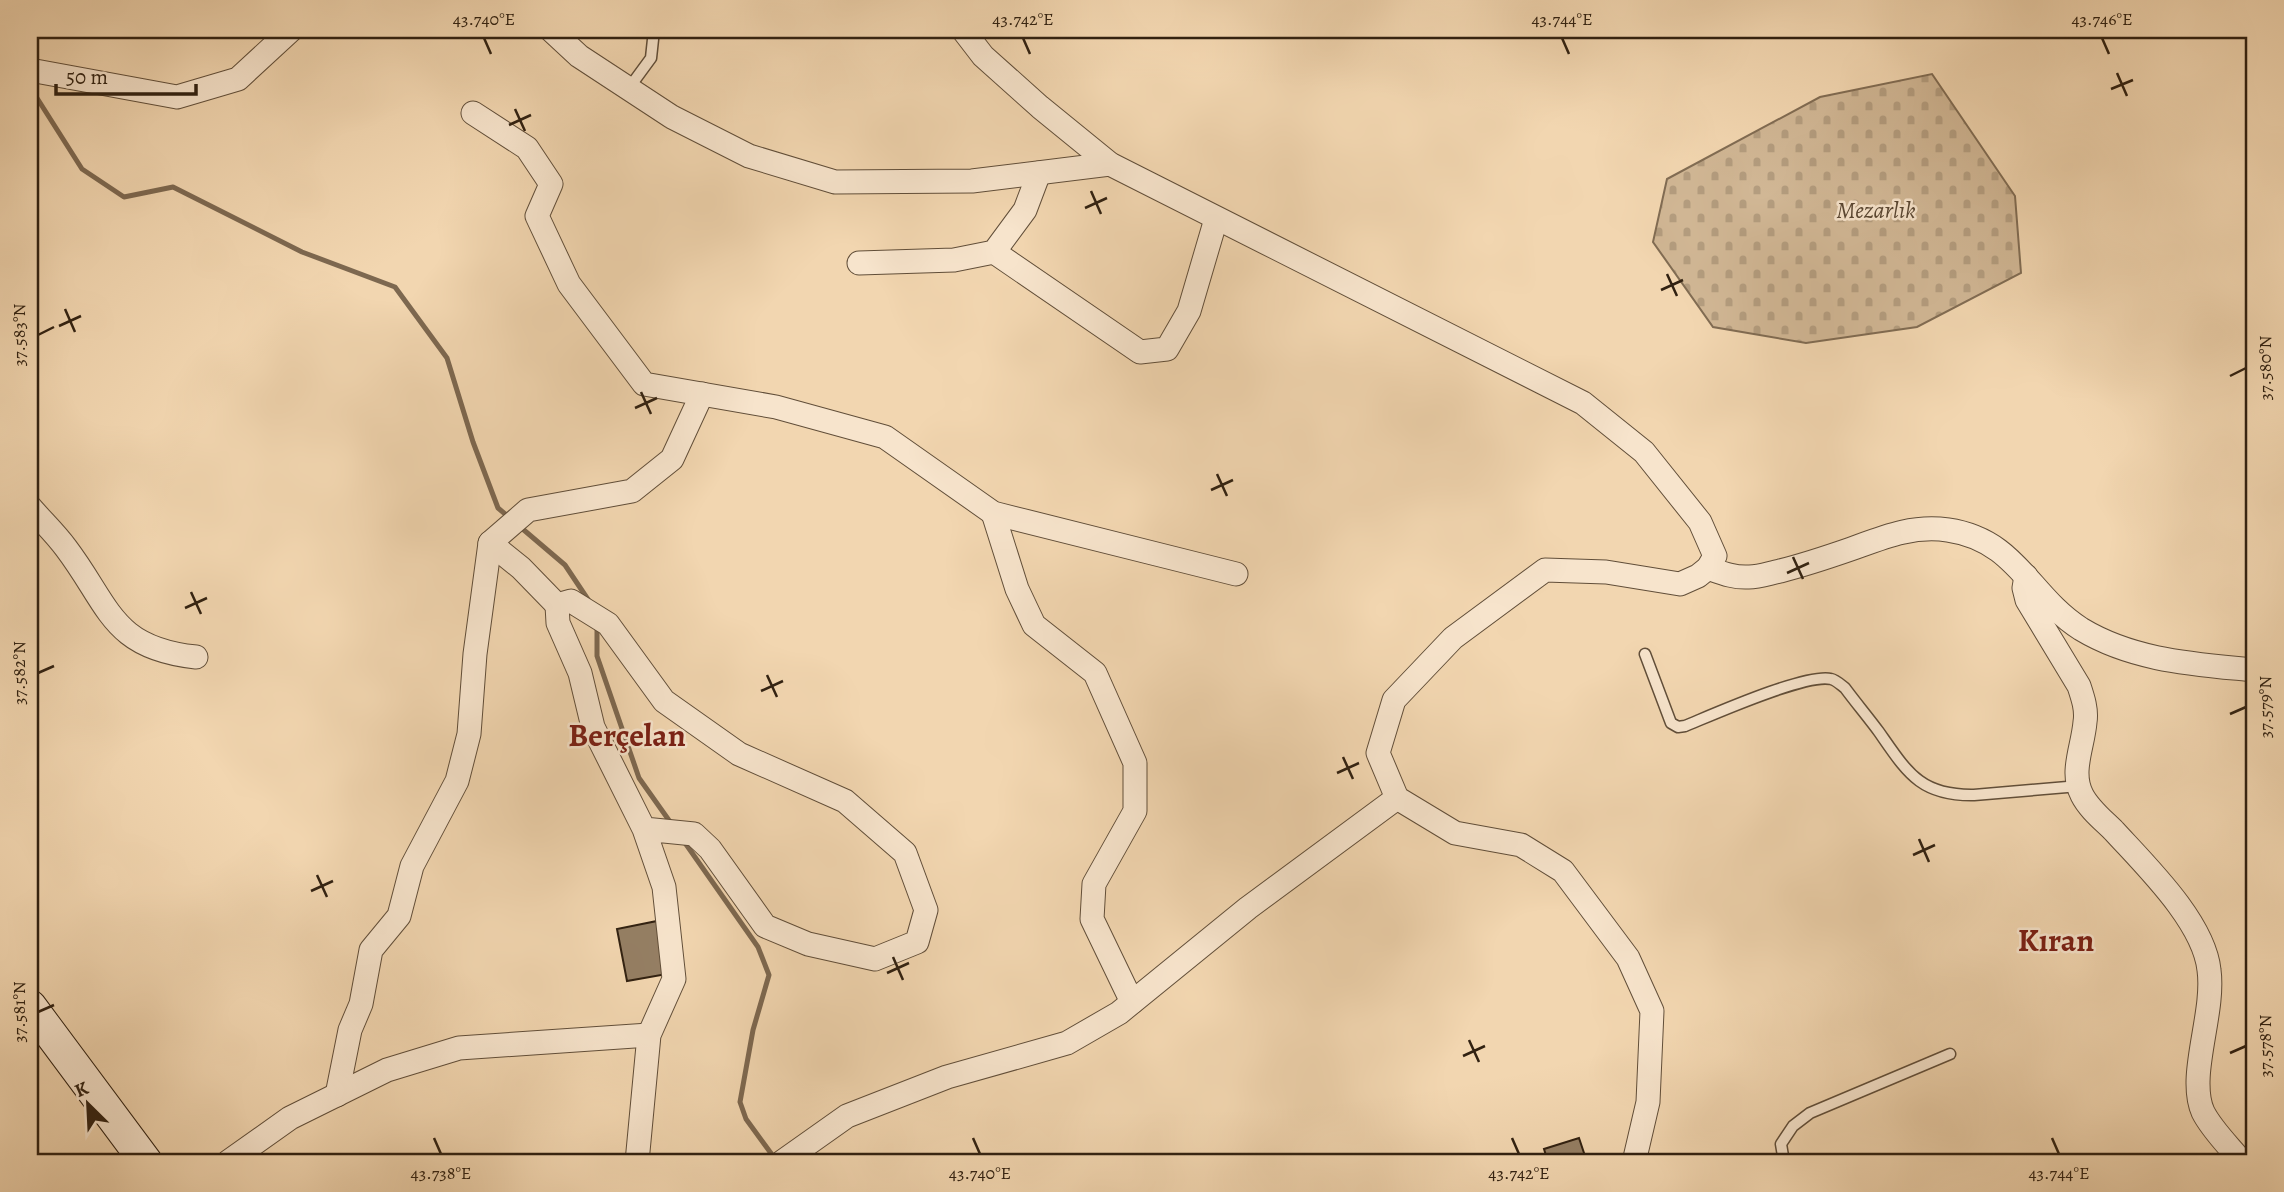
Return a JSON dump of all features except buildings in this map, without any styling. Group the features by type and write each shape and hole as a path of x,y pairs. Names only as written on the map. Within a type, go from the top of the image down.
{"main road":[{"path":"30,1006 146,1162"}],"street":[{"path":"30,70 177,97 238,79 291,30"},
{"path":"551,30 579,56 673,117 749,156 835,182 972,181 1110,164"},
{"path":"963,30 984,56 1040,107 1110,164 1583,403 1644,452 1700,522 1715,556 1708,568 1680,584 1606,572 1545,570 1524,585 1453,638 1394,700 1378,753 1397,798 1455,833 1521,845 1563,871 1628,958 1652,1011 1648,1102 1634,1162"},
{"path":"472,113 527,148 551,184 537,216 569,284 644,384 776,407 886,437 993,513 1236,574"},
{"path":"859,263 954,260 994,252 1025,210 1038,173"},
{"path":"994,252 1140,352 1167,349 1189,310 1216,219"},
{"path":"337,1095 350,1030 361,1004 370,950 399,916 412,866 457,781 469,734 475,654 490,543 528,510 632,491 673,459 702,394"},
{"path":"30,508 66,547 124,632 153,648 196,657"},
{"path":"993,513 1017,589 1034,625 1095,673 1135,764 1135,811 1094,884 1092,919 1132,1002"},
{"path":"1708,568 1731,576 1751,578 1851,549 1888,534 1927,528 1962,533 2003,552 2063,616 2117,647 2164,660 2254,670"},
{"path":"490,543 557,605 558,623 580,673 593,726 644,829 664,887 674,979 649,1035 637,1162"},
{"path":"2026,576 2024,587 2027,600 2083,697 2086,721 2077,765 2079,786 2088,804 2151,871 2189,919 2203,945 2209,969 2211,1001 2197,1075 2199,1100 2207,1120 2242,1162"},
{"path":"557,605 571,601 608,624 664,701 685,716 739,754 845,802 905,853 926,910 917,942 875,959 808,944 765,926 710,849 694,834 644,829"},
{"path":"782,1162 847,1116 947,1077 1067,1043 1119,1013 1248,908 1397,798"},
{"path":"228,1162 290,1118 387,1070 459,1048 649,1035"}],"lane":[{"path":"628,88 651,58 654,30"},
{"path":"1645,654 1671,723 1678,727 1769,693 1812,680 1832,679 1845,688 1908,772 1932,788 1967,796 2079,786"},
{"path":"1784,1162 1782,1144 1793,1126 1810,1113 1950,1054"}],"green space":[{"name":"Mezarlık","path":"1932,74 2015,196 2021,273 1917,327 1806,343 1713,327 1653,242 1667,179 1820,97"}],"waterway":[{"path":"30,87 82,169 124,197 173,187 302,252 395,287 447,358 473,442 498,508 510,518"},
{"path":"518,525 565,565 589,601"},
{"path":"597,626 597,656 639,778 673,826"},
{"path":"683,840 758,947 769,975 753,1030 740,1102 746,1119 778,1159"}],"district":[{"name":"Berçelan","path":"627,735"},
{"name":"Kıran","path":"2056,940"}]}
